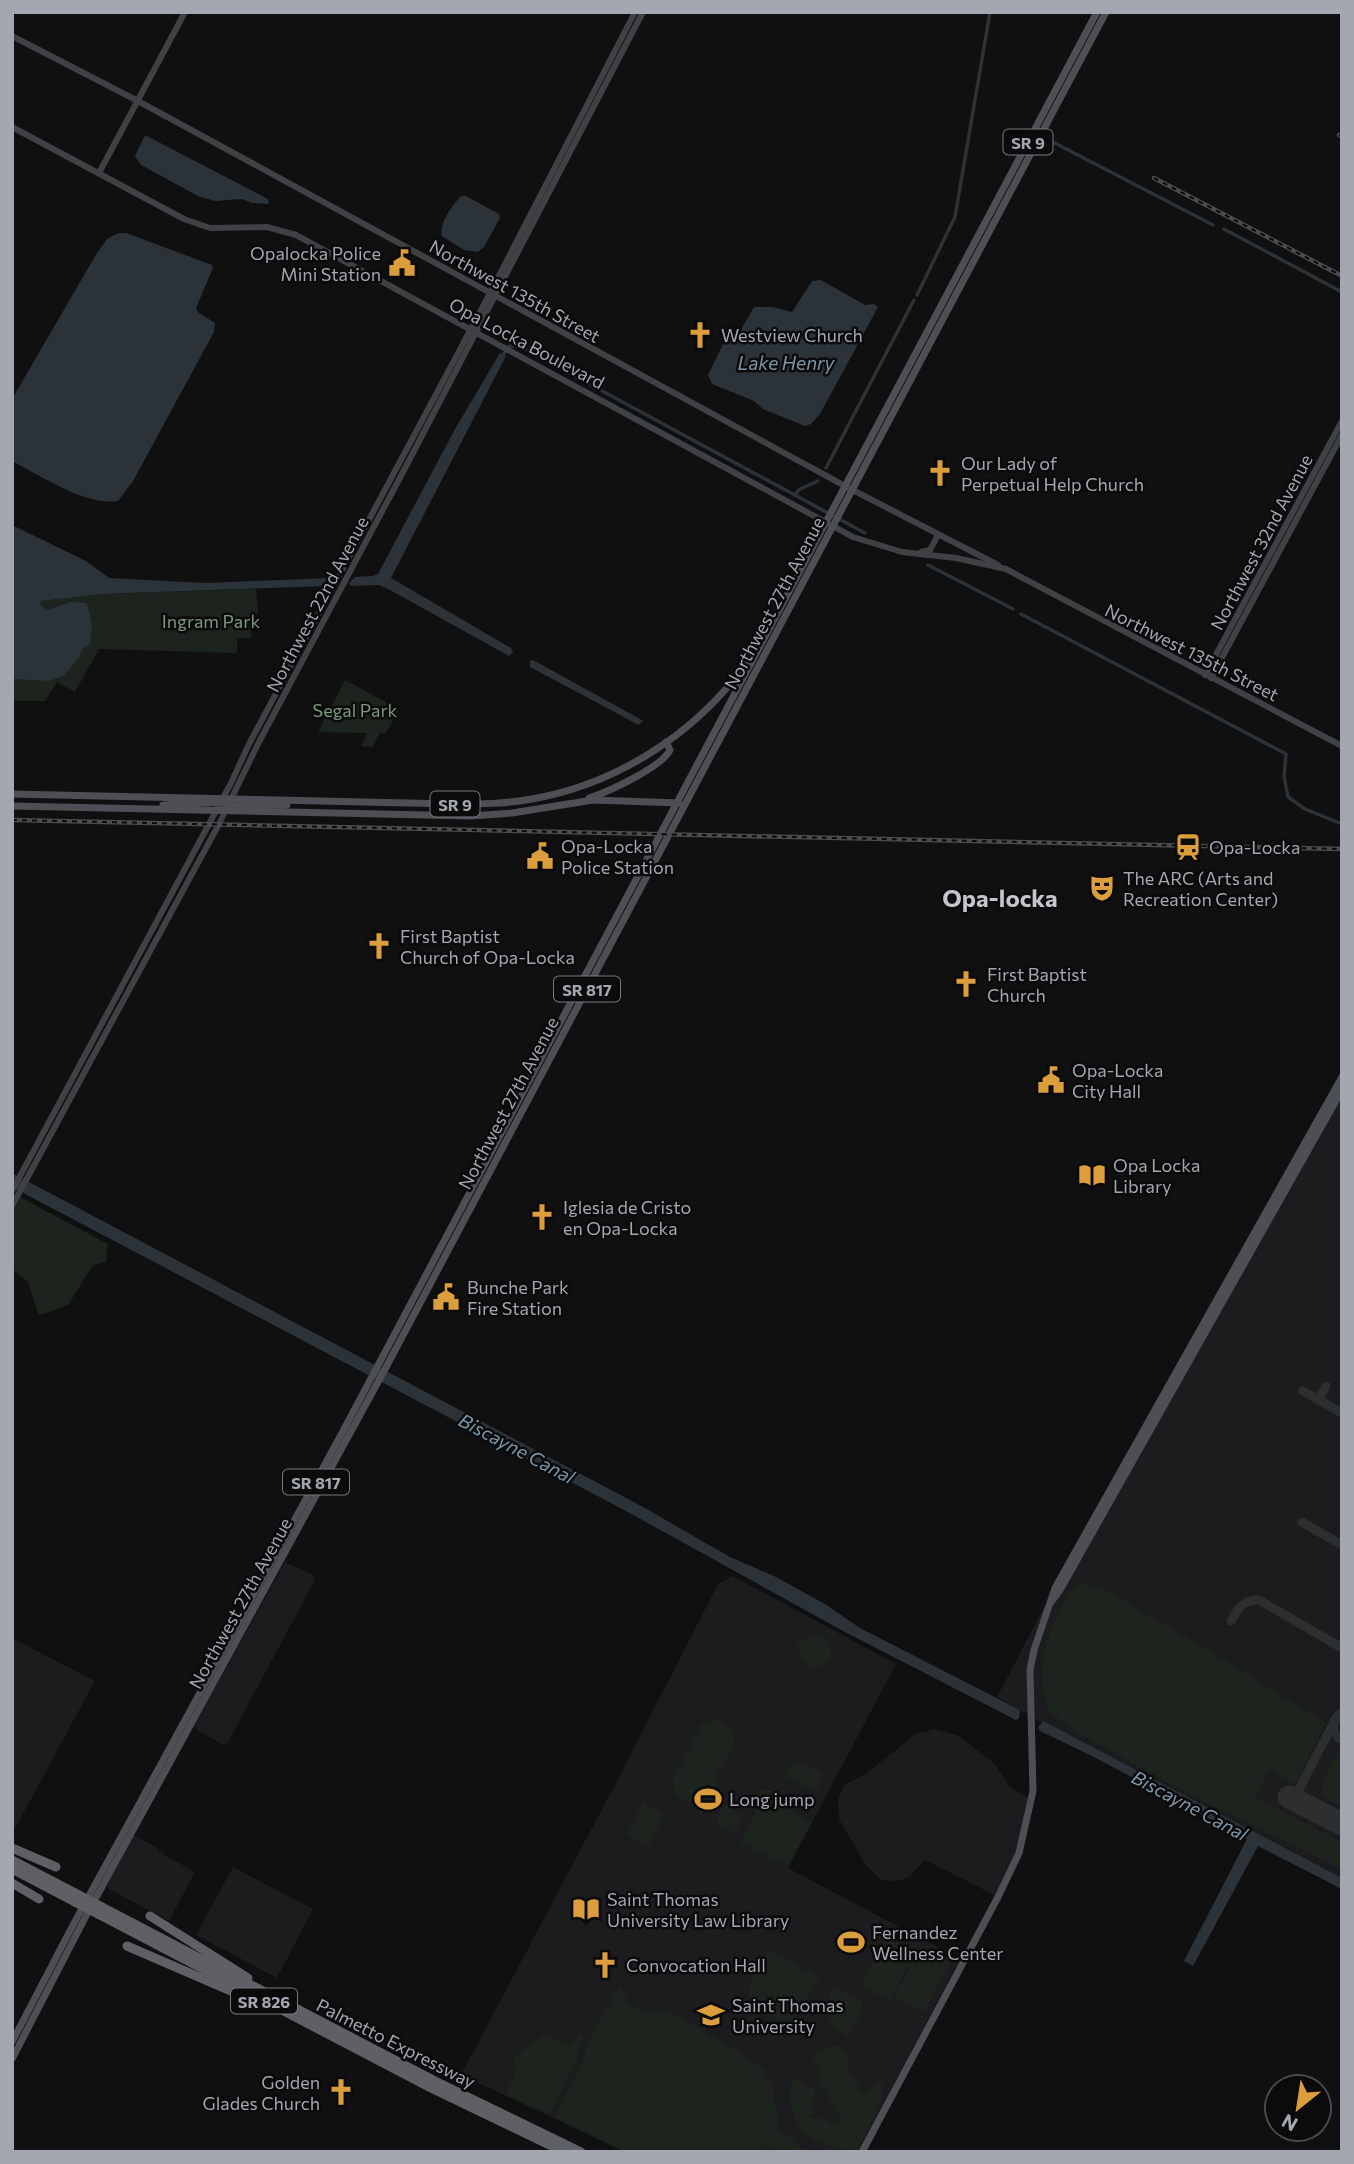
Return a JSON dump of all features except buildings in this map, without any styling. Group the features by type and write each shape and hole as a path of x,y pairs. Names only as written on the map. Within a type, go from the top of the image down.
{"highway":[{"path":"12,1848 56,1867"},
{"name":"Palmetto Expressway","path":"12,1860 77,1899"},
{"name":"Palmetto Expressway","path":"12,1869 285,2003 433,2085"},
{"path":"12,1883 40,1899"},
{"name":"Palmetto Expressway","path":"100,1911 312,2027 581,2152"},
{"path":"150,1916 285,2003"},
{"path":"127,1946 206,1978 312,2027"},
{"name":"Palmetto Expressway","path":"457,2096 564,2152"},
{"path":"560,2141 590,2152"}],"main road":[{"path":"99,173 185,12"},
{"name":"Northwest 22nd Avenue","path":"524,234 635,12"},
{"name":"Northwest 22nd Avenue","path":"12,1206 14,1192 224,804 643,12"},
{"name":"Northwest 27th Avenue","path":"848,488 1038,141 1097,12"},
{"name":"Northwest 27th Avenue","path":"428,1279 725,729 729,704 836,512 1035,130 1106,12"},
{"name":"Northwest 135th Street","path":"12,36 138,101 848,488 1006,569"},
{"name":"Opa Locka Boulevard","path":"12,127 184,219 210,228 267,226 296,235 856,538 918,555 956,558 1006,569 1030,583"},
{"path":"1035,130 1038,141"},
{"name":"Northwest 32nd Avenue","path":"1208,676 1342,421"},
{"name":"Northwest 32nd Avenue","path":"1208,676 1342,435"},
{"name":"Northwest 27th Avenue","path":"12,2042 31,2014 87,1914 297,1517 381,1369 636,880 830,522"},
{"path":"881,547 927,552 938,535"},
{"name":"Northwest 135th Street","path":"1030,583 1342,746"},
{"name":"SR 9","path":"224,804 487,804 532,799 597,782 666,742 713,704 757,651"},
{"path":"573,803 623,783 664,758 670,750 666,742"},
{"name":"SR 9","path":"12,794 471,816 617,800 685,802"},
{"path":"12,806 141,808 173,803 224,804"},
{"path":"636,880 638,892"},
{"path":"862,2152 1019,1853 1033,1791 1030,1670 1055,1588 1342,1077"},
{"path":"1049,1604 1060,1590 1342,1090"},
{"name":"Northwest 27th Avenue","path":"31,2014 35,1999 210,1682 285,1553 373,1383"},
{"path":"285,1553 283,1548 298,1521 297,1517"},
{"path":"12,2059 29,2027 31,2014"},
{"path":"867,2152 891,2100"}],"shaded area":[{"path":"1342,1076 1342,1890 997,1697 1092,1516"},
{"path":"285,1562 313,1575 315,1580 228,1742 223,1745 194,1726"},
{"name":"Saint Thomas University","path":"733,1576 896,1664 788,1868 960,1959 858,2152 625,2152 466,2077 463,2071 718,1584"},
{"path":"12,1638 95,1681 12,1834"},
{"path":"936,1729 959,1736 995,1764 1009,1786 1031,1800 1025,1833 998,1897 925,1860 909,1877 894,1882 880,1879 865,1864 839,1819 838,1800 844,1785 867,1773 917,1733"},
{"path":"134,1835 195,1872 169,1921 109,1889 107,1885"},
{"path":"233,1867 313,1909 277,1978 196,1935"}],"green space":[{"name":"Ingram Park","path":"256,589 258,613 252,614 251,638 237,638 237,653 99,649 75,692 57,682 45,701 12,701 12,679 36,680 55,677 70,667 84,647 70,602 46,610 39,604 41,601 103,594"},
{"name":"Segal Park","path":"345,680 399,709 386,733 380,733 372,747 361,746 367,733 318,732"},
{"path":"20,1197 108,1244 106,1262 93,1265 68,1305 41,1315 28,1282 12,1269 12,1214"},
{"path":"1081,1582 1104,1589 1326,1723 1295,1784 1269,1770 1255,1797 1342,1842 1342,1869 1184,1792 1075,1731 1049,1711 1041,1683 1044,1650 1071,1591"},
{"path":"824,1635 832,1657 819,1667 809,1668 801,1656 798,1641"},
{"path":"719,1720 732,1730 734,1744 714,1782 718,1785 702,1814 699,1813 701,1808 697,1806 700,1801 680,1798 673,1781 700,1726 708,1721"},
{"path":"1342,1751 1342,1807 1325,1797 1322,1789 1331,1765"},
{"path":"794,1760 823,1774 816,1791 786,1777"},
{"path":"766,1789 780,1795 778,1800 812,1822 790,1863 785,1865 741,1843 759,1805 754,1802 760,1791"},
{"path":"643,1802 665,1814 649,1846 627,1835"},
{"path":"726,1806 743,1814 735,1833 716,1824 720,1811"},
{"path":"887,1937 916,1952 890,2001 861,1986"},
{"path":"920,1947 950,1963 924,2012 894,1997"},
{"path":"768,1950 819,1977 791,2028 762,2012 750,1998 752,1980"},
{"path":"619,1986 631,2006 646,2012 669,2011 764,2069 774,2091 779,2128 806,2152 781,2152 762,2143 759,2152 625,2152 554,2117 578,2073 594,2029"},
{"path":"833,1987 861,2001 863,2010 847,2036 835,2026 828,2015 828,2002"},
{"path":"583,2033 576,2061 550,2114 506,2095 517,2069 513,2057 544,2035 569,2044"},
{"path":"839,2045 847,2054 849,2075 859,2085 859,2090 866,2095 875,2083 881,2081 882,2098 857,2152 830,2146 806,2134 791,2106 790,2088 795,2078 802,2079 803,2084 812,2087 816,2092 810,2101 817,2109 809,2116 817,2119 824,2116 836,2125 841,2118 821,2085 814,2057 818,2051"}],"water":[{"path":"145,135 268,199 269,204 252,203 242,199 215,201 198,196 141,165 135,156"},
{"path":"461,196 466,196 499,214 500,218 484,247 478,252 464,250 442,236 444,220"},
{"path":"126,233 212,265 196,308 215,323 214,332 133,481 118,501 105,501 64,489 12,461 12,399 97,253 108,238"},
{"name":"Lake Henry","path":"821,280 865,305 874,304 878,307 820,414 811,424 805,426 712,384 708,375 725,340 739,333 754,307 773,307 792,312 812,281"},
{"path":"500,353 506,356 391,578 511,648 513,652 509,656 390,590 379,585 351,586 349,583 355,577 378,574 455,429"},
{"path":"12,525 86,561 109,578 205,583 331,578 325,586 103,594 41,601 40,604 46,610 70,602 87,603 92,626 90,644 84,647 78,659 63,676 49,681 12,679"},
{"path":"533,660 643,721 638,725 530,667 530,661"},
{"name":"Biscayne Canal","path":"12,1173 645,1508 730,1557 774,1576 825,1604 860,1628 1020,1710 1019,1718 1016,1720 843,1631 626,1511 12,1187"},
{"name":"Biscayne Canal","path":"1043,1721 1342,1878 1342,1889 1258,1846 1193,1966 1184,1961 1247,1839 1040,1731 1038,1727"}],"waterway":[{"path":"917,295 955,217 990,12"},
{"path":"1047,139 1213,225"},
{"path":"1224,229 1342,292"},
{"path":"826,468 914,300"},
{"path":"503,355 509,346 519,346 865,533"},
{"path":"794,495 800,489 818,481"},
{"path":"928,565 1013,609"},
{"path":"1021,614 1286,754 1284,776 1288,797 1305,809 1342,824"}],"taxiway":[{"path":"1318,1400 1326,1386"},
{"path":"1303,1391 1342,1413"},
{"path":"1302,1522 1342,1545"},
{"path":"1231,1621 1245,1603 1259,1600 1342,1648"},
{"path":"1340,1739 1334,1725 1342,1712"},
{"path":"1294,1799 1334,1722"}],"runway":[{"path":"1289,1797 1342,1824"}],"railway":[{"path":"1154,178 1342,276"},
{"path":"12,820 1342,849"}],"place":[{"name":"Opalocka Police Mini Station","path":"402,263"},
{"name":"Westview Church","path":"700,335"},
{"name":"Our Lady of Perpetual Help Church","path":"940,473"},
{"name":"Opa-Locka","path":"1188,847"},
{"name":"Opa-Locka Police Station","path":"540,856"},
{"name":"The ARC (Arts and Recreation Center)","path":"1102,888"},
{"name":"First Baptist Church of Opa-Locka","path":"379,946"},
{"name":"First Baptist Church","path":"966,984"},
{"name":"Opa-Locka City Hall","path":"1051,1080"},
{"name":"Opa Locka Library","path":"1092,1175"},
{"name":"Iglesia de Cristo en Opa-Locka","path":"542,1217"},
{"name":"Bunche Park Fire Station","path":"446,1297"},
{"name":"Long jump","path":"708,1799"},
{"name":"Saint Thomas University Law Library","path":"586,1909"},
{"name":"Fernandez Wellness Center","path":"851,1942"},
{"name":"Convocation Hall","path":"605,1965"},
{"name":"Saint Thomas University","path":"711,2015"},
{"name":"Golden Glades Church","path":"341,2092"}],"district":[{"name":"Opa-locka","path":"1000,897"}]}
